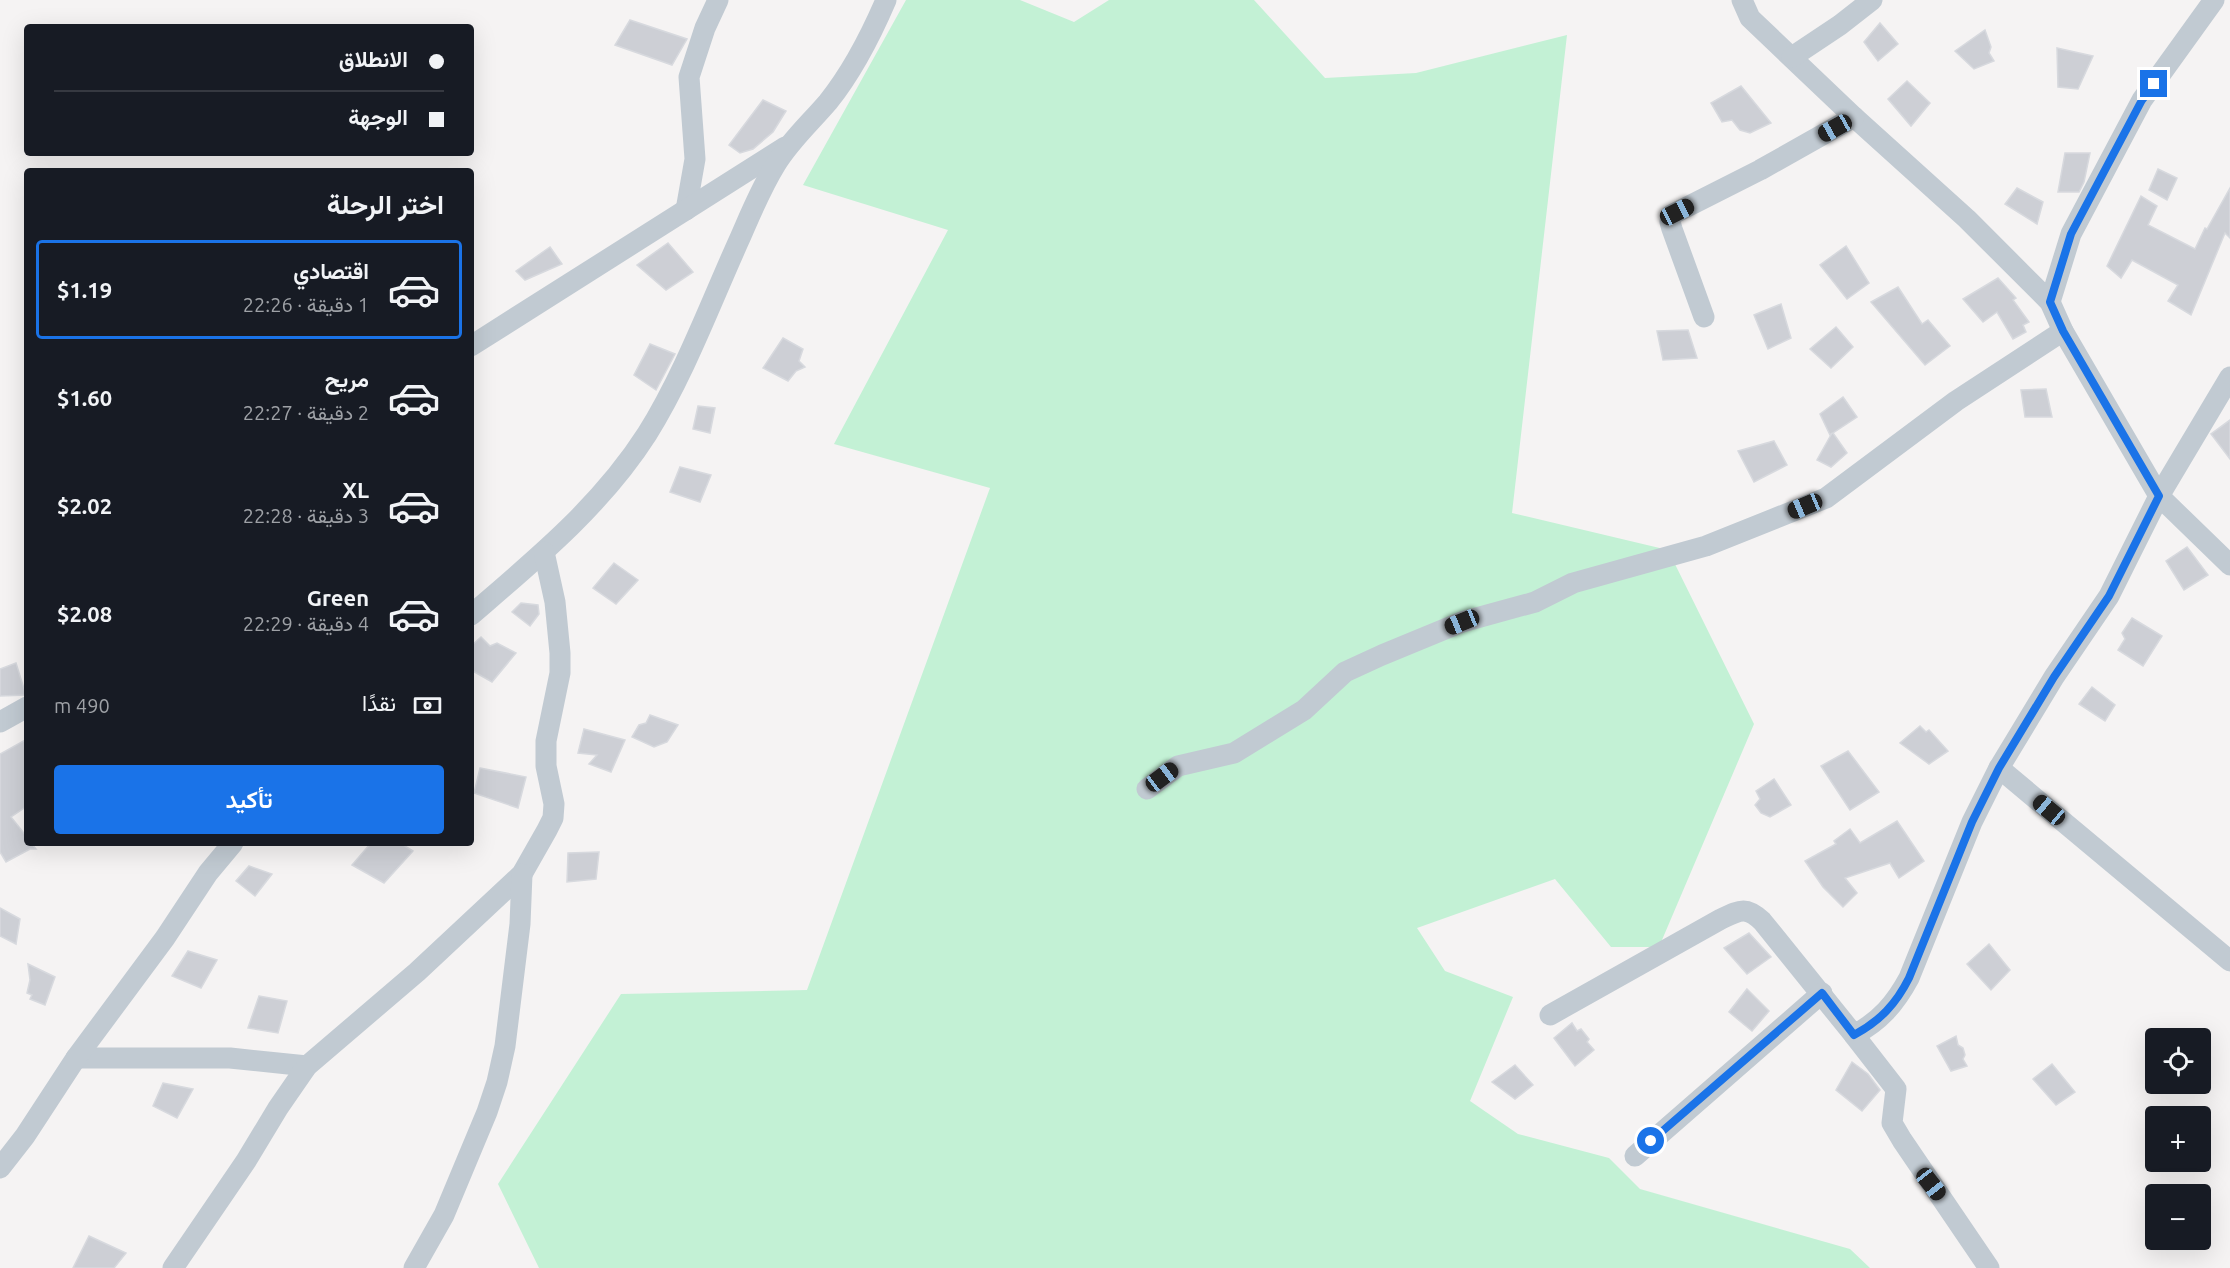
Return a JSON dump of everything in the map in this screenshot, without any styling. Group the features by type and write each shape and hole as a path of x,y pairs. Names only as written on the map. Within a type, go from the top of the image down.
{"street":[{"path":"686,210 695,159 689,77 705,28 718,0"},
{"path":"474,612 544,552 604,491 647,433 676,380 760,192 791,143 829,100 848,72 886,0"},
{"path":"1742,0 1750,18 1854,117 1967,219 2050,302 2063,331 2159,496 2230,565"},
{"path":"1792,57 1872,0"},
{"path":"2050,302 2071,234 2142,100 2214,0"},
{"path":"1704,317 1672,230 1671,215 1760,170 1854,117"},
{"path":"474,344 791,143"},
{"path":"1147,789 1178,766 1234,753 1304,710 1345,672 1382,655 1462,622 1535,602 1573,583 1706,546 1826,498 1956,401 2063,331"},
{"path":"1854,1035 1879,1019 1899,996 1972,822 1999,768 2054,677 2109,596 2159,496 2230,377"},
{"path":"173,1268 307,1066 417,972 522,874 553,818 552,791 546,766 546,741 560,673 560,653 555,602 544,552"},
{"path":"0,722 24,709"},
{"path":"1999,768 2230,961"},
{"path":"0,1168 25,1136 76,1058 165,938 208,873 230,846"},
{"path":"414,1268 444,1215 487,1112 497,1082 505,1046 520,924 522,874"},
{"path":"1550,1015 1737,911 1750,911 1762,921 1822,993 1896,1089 1892,1123 1989,1268"},
{"path":"1635,1156 1822,993"},
{"path":"76,1058 230,1058 307,1066"}],"green space":[{"path":"906,0 1020,0 1074,22 1109,0 1254,0 1325,78 1416,73 1567,35 1512,513 1668,550 1754,724 1659,947 1611,947 1555,879 1417,928 1445,971 1513,997 1470,1101 1518,1134 1609,1158 1640,1189 1850,1249 1870,1268 539,1268 498,1184 621,994 807,990 990,488 834,444 948,230 803,185"}],"building":[{"path":"630,20 687,39 672,65 615,45"},
{"path":"1880,23 1898,44 1878,61 1864,42"},
{"path":"1985,30 1991,47 1989,53 1994,61 1974,69 1955,51"},
{"path":"2057,48 2093,56 2078,89 2058,87"},
{"path":"1907,81 1930,103 1911,126 1888,99"},
{"path":"1741,86 1771,123 1750,133 1740,130 1732,120 1722,122 1711,103"},
{"path":"763,100 786,111 773,132 753,149 740,153 729,145"},
{"path":"2065,153 2090,153 2084,182 2079,192 2058,192"},
{"path":"2158,169 2177,178 2167,200 2149,190"},
{"path":"2017,188 2043,202 2037,224 2005,204"},
{"path":"2230,188 2230,238 2225,233 2191,315 2168,301 2178,285 2132,260 2121,278 2107,266 2141,196 2157,206 2148,225 2195,249"},
{"path":"668,243 693,272 666,290 637,265"},
{"path":"1846,246 1869,283 1847,299 1820,265"},
{"path":"550,247 562,264 525,280 516,271"},
{"path":"1998,278 2016,298 2013,300 2029,322 2023,325 2026,332 2013,339 1997,312 1983,322 1963,299"},
{"path":"1898,287 1922,324 1928,320 1950,346 1925,365 1871,302"},
{"path":"1781,304 1791,338 1768,349 1754,315"},
{"path":"1836,327 1853,347 1831,368 1810,349"},
{"path":"1688,330 1697,358 1663,360 1657,331"},
{"path":"783,338 803,349 799,361 805,367 796,371 788,381 763,368"},
{"path":"650,344 675,354 656,390 634,375"},
{"path":"2046,389 2052,417 2025,417 2021,390"},
{"path":"1843,397 1857,417 1833,433 1847,453 1831,467 1817,460 1832,433 1830,435 1820,414"},
{"path":"698,406 715,408 710,433 693,429"},
{"path":"2230,420 2230,459 2211,434"},
{"path":"1774,441 1787,465 1754,482 1738,451"},
{"path":"680,467 711,475 700,502 670,492"},
{"path":"2187,547 2208,575 2184,590 2166,561"},
{"path":"614,563 638,580 616,604 593,588"},
{"path":"521,603 538,605 539,614 530,626 512,612"},
{"path":"2132,618 2162,636 2143,666 2118,650 2125,639 2122,633"},
{"path":"481,637 490,646 497,643 516,653 492,682 474,672 474,643"},
{"path":"16,663 24,695 0,696 0,669"},
{"path":"2092,687 2115,705 2105,721 2079,704"},
{"path":"650,715 678,725 667,742 654,747 632,737 639,725 646,723"},
{"path":"1920,726 1926,732 1929,730 1948,751 1929,764 1900,743"},
{"path":"584,729 625,740 611,772 589,764 597,755 578,753"},
{"path":"24,741 24,808 11,817 24,833 24,846 34,846 36,849 30,849 6,862 0,852 0,754"},
{"path":"1848,751 1879,792 1850,810 1821,766"},
{"path":"480,768 526,777 518,808 474,793"},
{"path":"1774,779 1791,805 1770,817 1761,813 1755,805 1760,799 1756,791"},
{"path":"1897,821 1924,861 1899,878 1890,863 1845,878 1857,893 1843,907 1823,887 1805,861 1836,844 1834,841 1850,829 1860,843"},
{"path":"368,846 405,846 413,851 384,883 352,865"},
{"path":"599,852 596,879 567,882 568,853"},
{"path":"249,866 272,874 255,896 236,881"},
{"path":"0,908 20,919 16,944 0,936"},
{"path":"1749,933 1771,957 1747,974 1724,948"},
{"path":"1989,944 2010,970 1991,990 1967,964"},
{"path":"188,951 217,960 201,988 172,976"},
{"path":"28,964 55,977 45,1005 30,999 32,995 27,993 30,980"},
{"path":"1747,989 1769,1011 1752,1031 1729,1012"},
{"path":"259,996 287,1001 278,1033 248,1028"},
{"path":"1572,1023 1577,1031 1581,1029 1594,1050 1575,1066 1554,1038"},
{"path":"1956,1036 1958,1045 1963,1048 1965,1055 1963,1059 1967,1066 1951,1071 1937,1046"},
{"path":"1852,1062 1868,1074 1880,1090 1862,1111 1836,1090"},
{"path":"2052,1064 2075,1092 2056,1105 2033,1079"},
{"path":"1515,1065 1533,1085 1515,1099 1492,1082"},
{"path":"163,1083 193,1089 177,1118 153,1106"},
{"path":"89,1236 126,1253 114,1268 73,1268"}],"route":[{"path":"1651,1141 1822,993 1854,1035 1869,1027 1888,1011 1909,978 1972,822 1999,768 2054,677 2109,596 2159,496 2063,331 2050,302 2071,234 2142,100 2154,84"}]}
